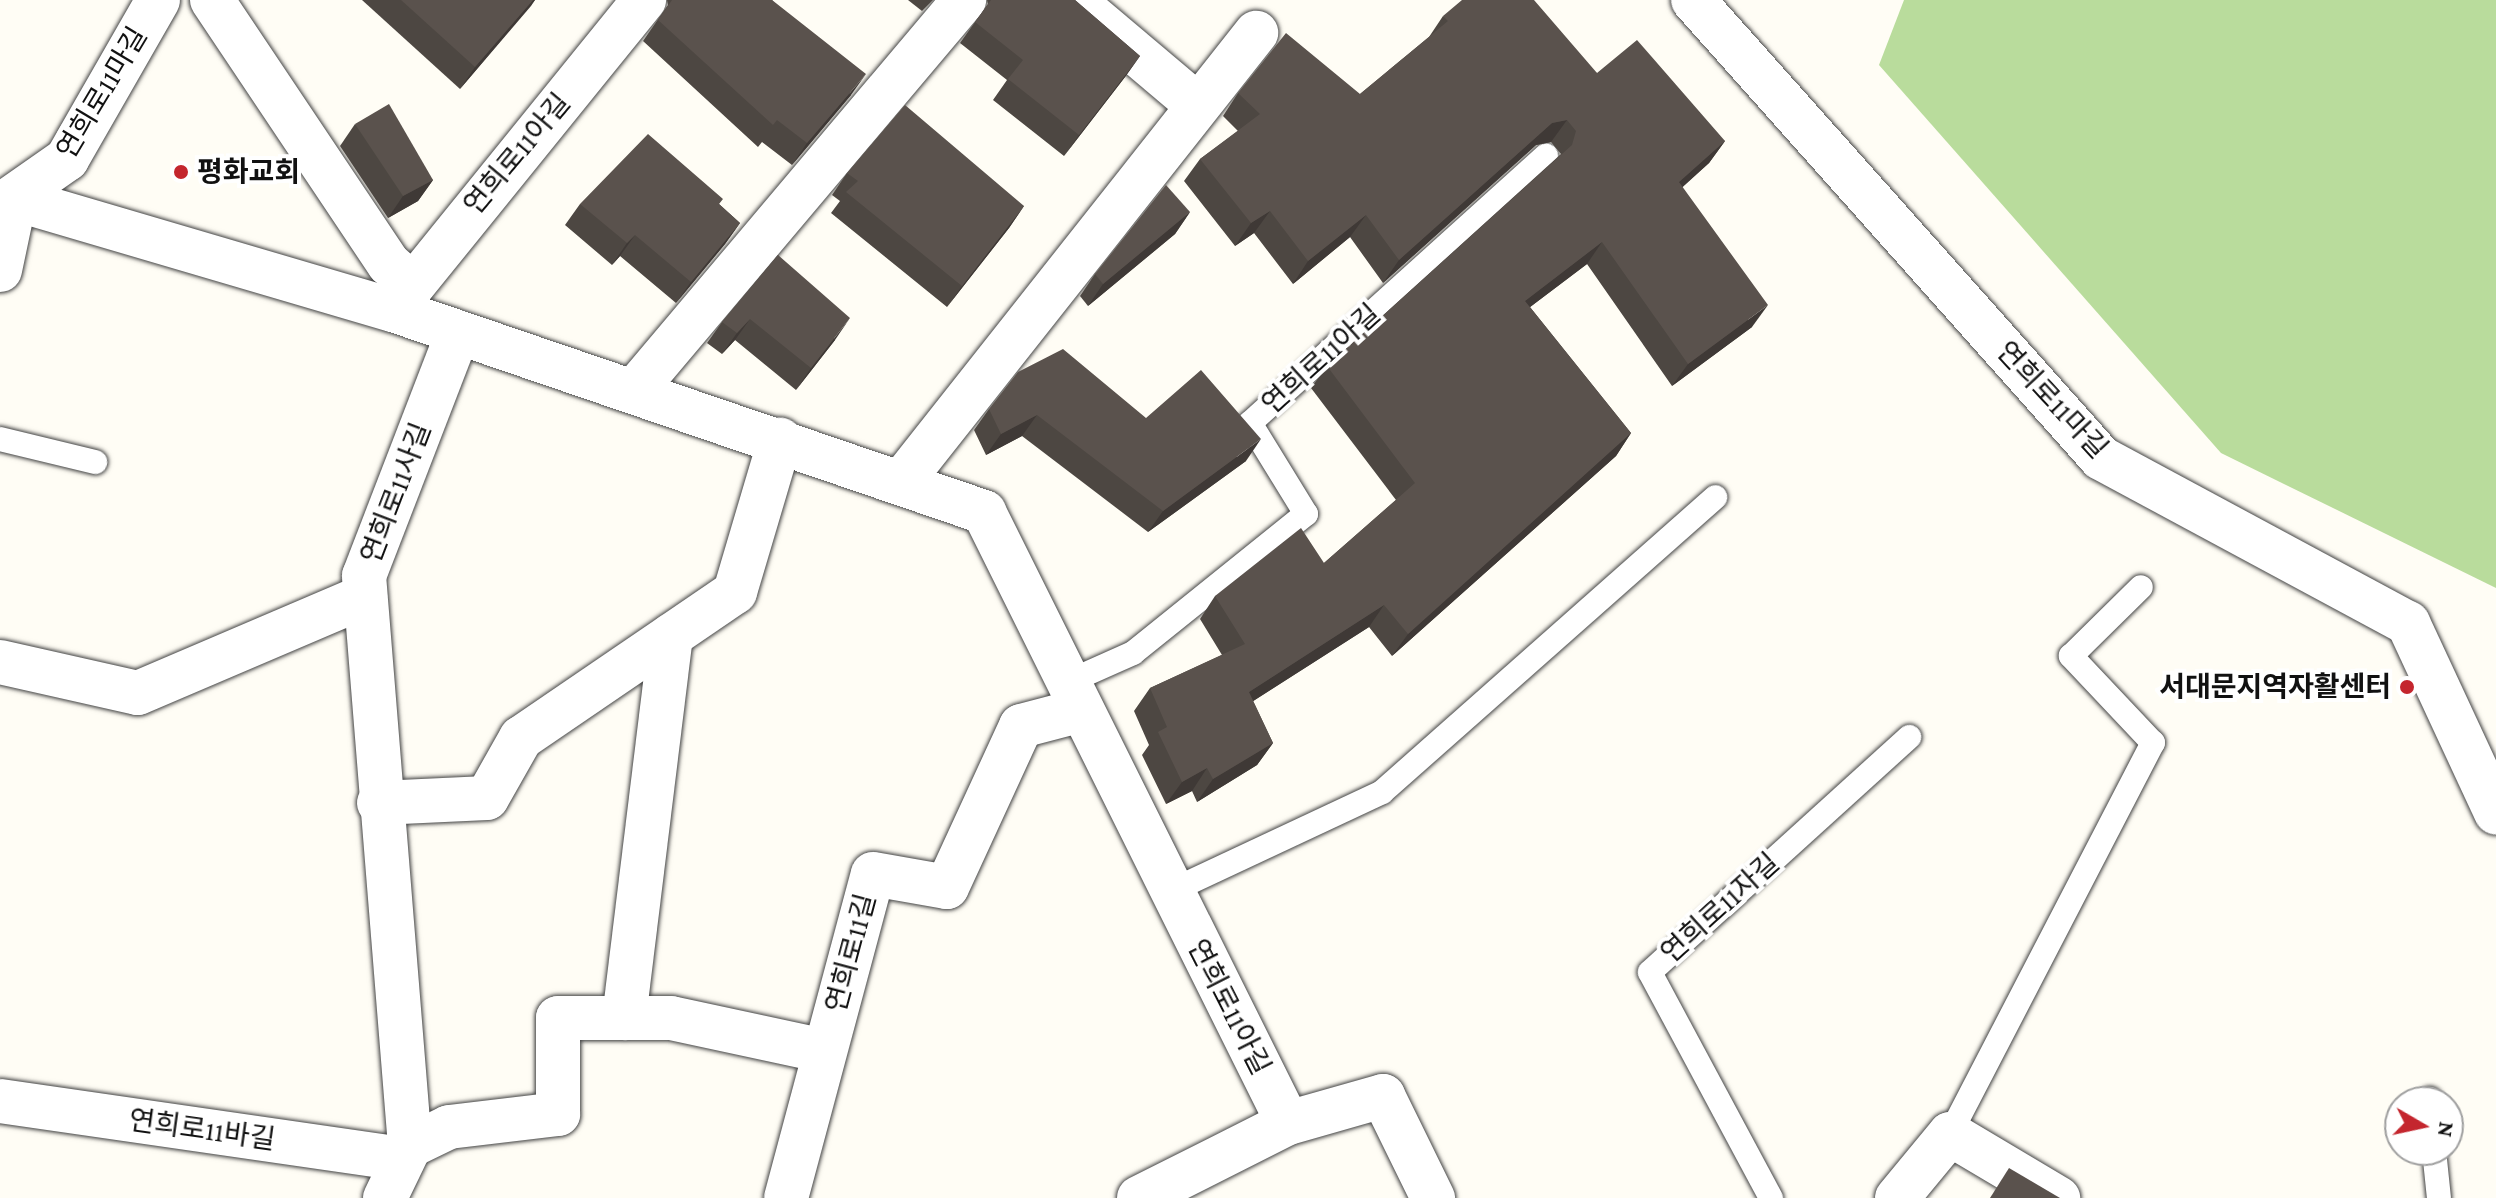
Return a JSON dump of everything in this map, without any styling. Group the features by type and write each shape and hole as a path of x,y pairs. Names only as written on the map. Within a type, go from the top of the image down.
{"street":[{"name":"연희로11마길","path":"8,203 67,159 158,0"},
{"path":"212,0 389,264 402,296"},
{"name":"연희로11아길","path":"402,296 644,0"},
{"path":"634,391 964,0"},
{"path":"1073,0 1196,104"},
{"name":"연희로11마길","path":"1693,0 2101,458 2408,623 2496,813"},
{"path":"903,480 1196,104 1256,33"},
{"path":"0,270 8,203"},
{"name":"연희로11아길","path":"8,203 402,296 458,332 903,480 984,512 1288,1123"},
{"name":"연희로11사길","path":"385,1198 407,1152 364,576 458,332"},
{"path":"379,803 487,798 521,738 735,592 780,440"},
{"path":"0,662 138,693 365,596"},
{"path":"624,1018 671,636"},
{"name":"연희로11길","path":"786,1198 873,874 947,887 1021,726 1075,696"},
{"path":"407,1152 449,1127 558,1114 558,1018 671,1018 825,1051"},
{"path":"1139,1198 1288,1123 1383,1096 1433,1198"},
{"name":"연희로11바길","path":"0,1101 407,1152"},
{"path":"1897,1198 1950,1134 2058,1198"}],"lane":[{"name":"연희로11아길","path":"1075,696 1306,514 1250,423 1546,156"},
{"path":"0,439 95,462"},
{"path":"1171,891 1382,792 1715,497"},
{"path":"1950,1134 2153,743 2071,656 2141,587"},
{"name":"연희로11자길","path":"1771,1198 1650,972 1909,737"},
{"path":"2436,1166 2439,1198"}],"green space":[{"path":"1904,0 2496,0 2496,588 2221,453 1879,65"}],"building":[{"path":"401,0 533,0 475,67"},
{"path":"672,0 772,0 866,74 807,143 777,120 773,125 658,20"},
{"path":"991,0 1075,0 1140,56 1079,135 1008,79 1023,60 975,22"},
{"path":"1462,0 1534,0 1597,73 1637,40 1725,141 1679,182 1768,305 1688,364 1602,242 1525,301 1631,433 1408,634 1384,605 1249,692 1273,743 1213,779 1207,768 1182,782 1158,732 1167,727 1150,688 1245,644 1215,596 1301,528 1324,563 1415,483 1327,366 1572,145 1576,131 1567,120 1552,123 1399,260 1366,215 1308,261 1270,211 1251,223 1200,159 1260,114 1238,93 1286,33 1360,94 1448,21 1443,16"},
{"path":"389,104 433,180 403,196 355,124"},
{"path":"905,105 1024,206 962,286 846,192 858,181 847,173"},
{"path":"648,134 723,199 719,204 740,223 691,282 635,235 627,243 580,204"},
{"path":"1166,185 1190,212 1103,284 1095,274"},
{"path":"778,255 850,318 811,368 750,319 737,333 722,322"},
{"path":"1063,349 1146,418 1201,370 1261,439 1163,511 1037,415 1001,434 989,409 1018,372"},
{"path":"2009,1168 2060,1198 1990,1198"}],"place":[{"name":"평화교회","path":"181,172"},
{"name":"서대문지역자활센터","path":"2407,687"}]}
